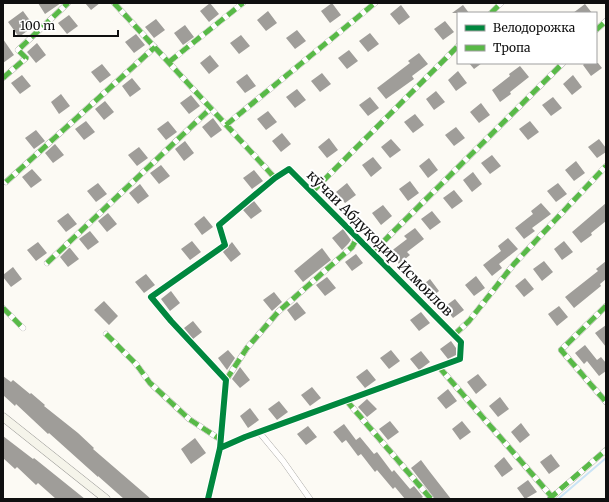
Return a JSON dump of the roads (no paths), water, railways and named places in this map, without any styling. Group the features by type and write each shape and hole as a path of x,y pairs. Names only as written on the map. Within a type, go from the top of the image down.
{"street":[{"path":"3,78 26,58 18,50 68,3"},
{"path":"168,62 243,3"},
{"path":"226,125 375,3"},
{"path":"492,12 501,3"},
{"path":"118,4 168,62 275,178"},
{"path":"597,29 606,21"},
{"path":"6,182 155,47"},
{"name":"кӯчаи Абдуқодир Исмоилов","path":"312,192 457,47"},
{"name":"кӯчаи Абдуқодир Исмоилов","path":"372,253 562,64"},
{"path":"47,262 211,108"},
{"name":"кӯчаи Абдуқодир Исмоилов","path":"454,335 469,321 514,264 606,166"},
{"name":"кӯчаи Абдуқодир Исмоилов","path":"220,448 460,359 461,342 289,169 275,178 219,225 225,245 151,297 171,321 226,380"},
{"name":"кӯчаи Абдуқодир Исмоилов","path":"208,499 220,448 226,380 247,348 278,312 352,246 357,238"},
{"path":"606,306 561,350 606,402"},
{"path":"3,308 22,328"},
{"path":"106,334 136,364 150,383 183,414 221,440"},
{"path":"439,367 551,498 606,450"},
{"path":"346,400 431,499"},
{"path":"3,417 106,499"},
{"path":"260,432 284,461 310,499"}],"waterway":[{"path":"558,499 606,458"}]}
